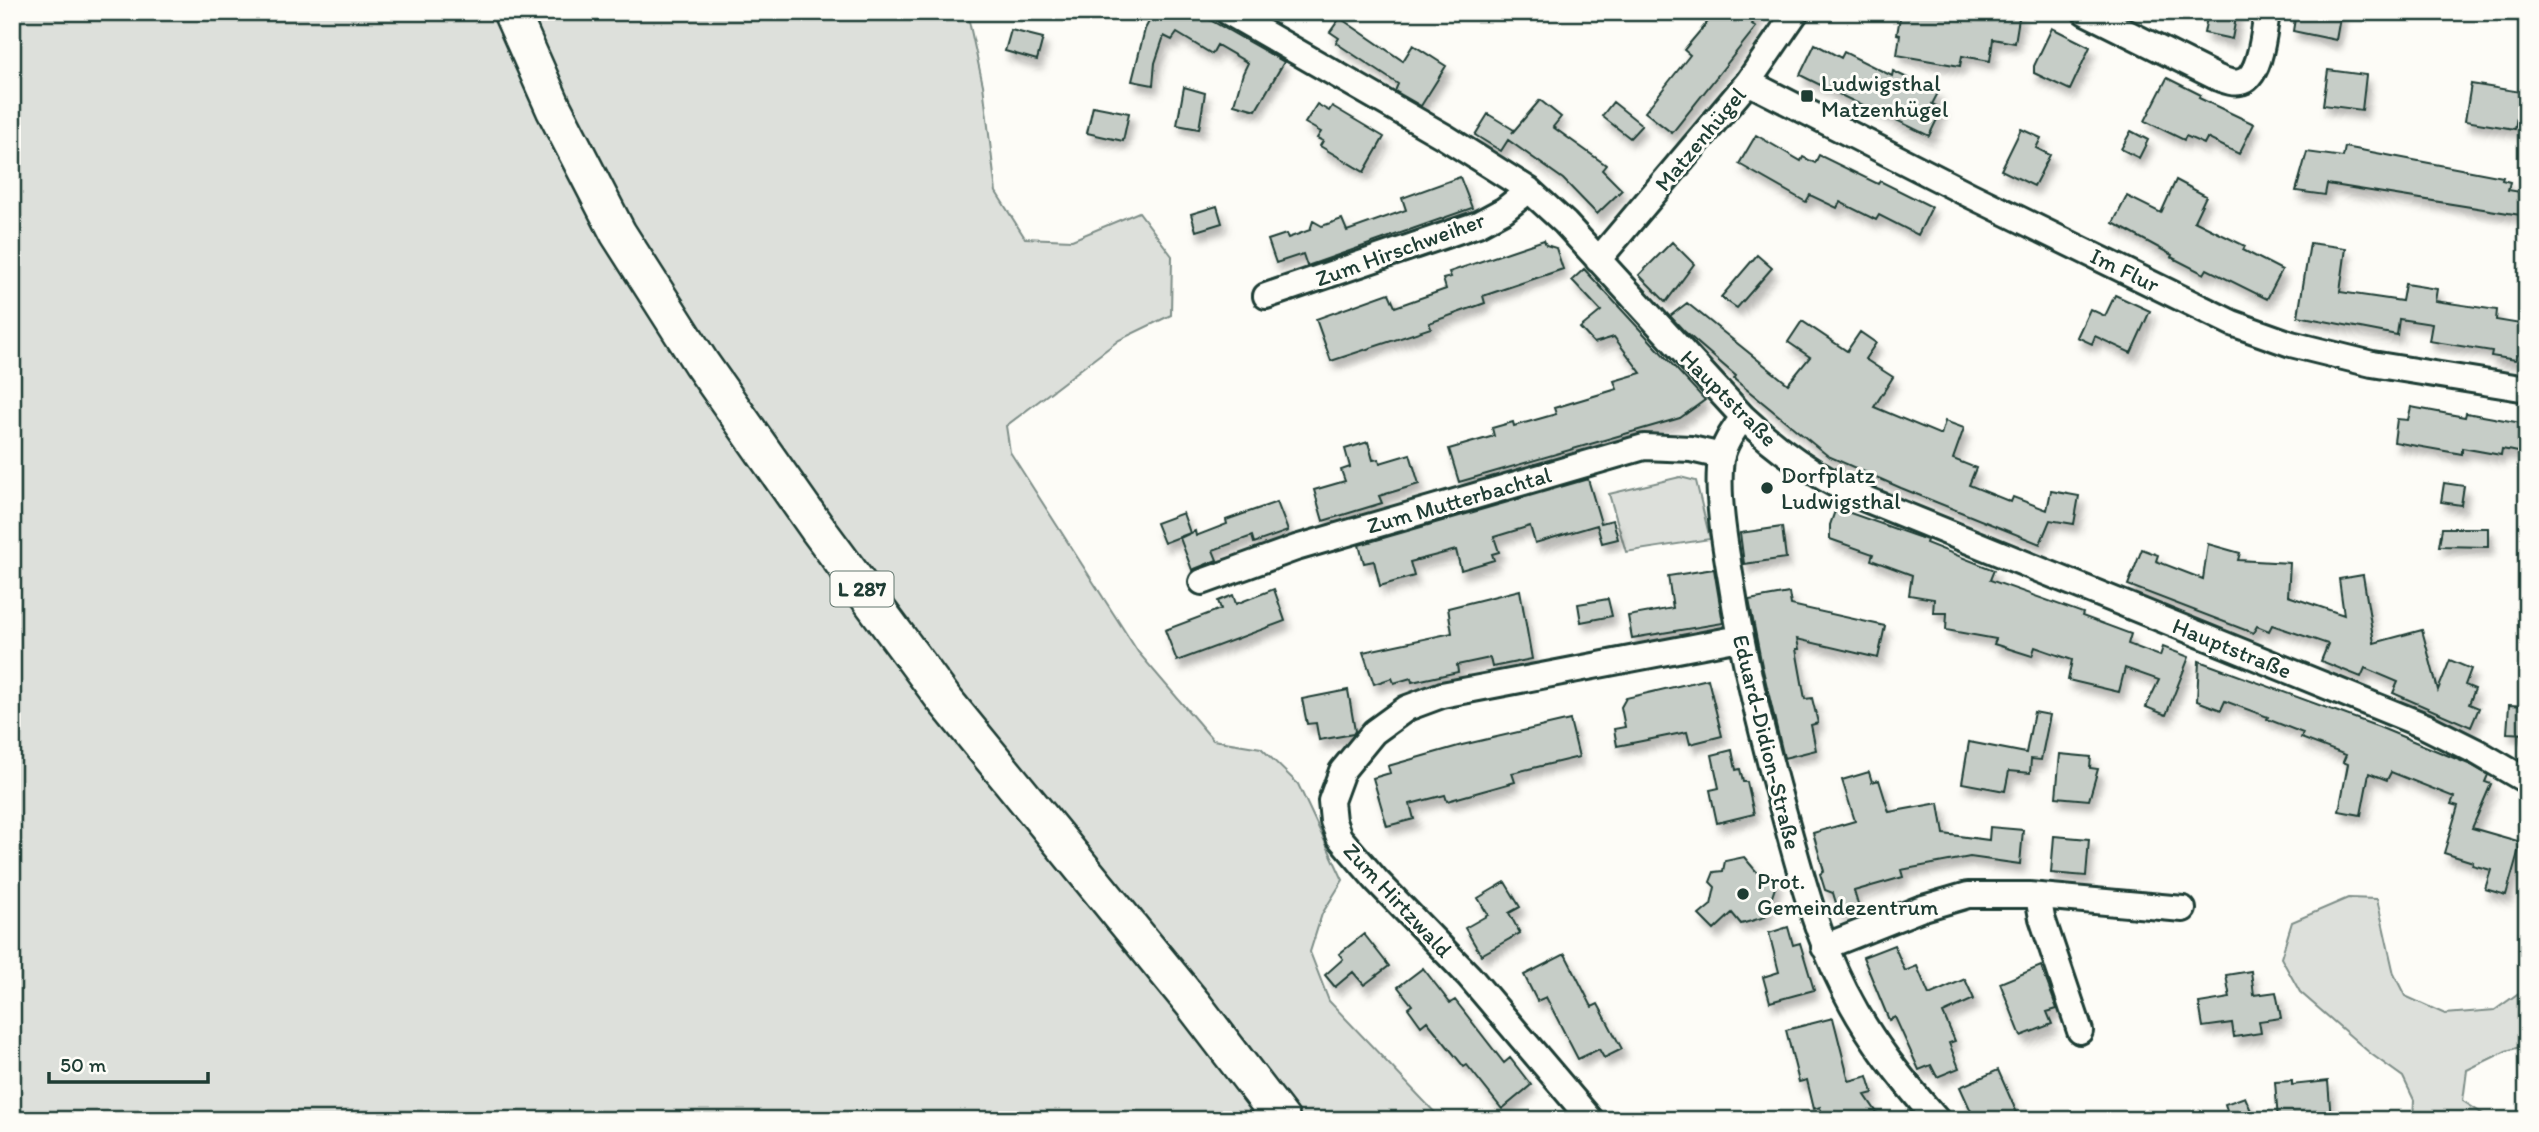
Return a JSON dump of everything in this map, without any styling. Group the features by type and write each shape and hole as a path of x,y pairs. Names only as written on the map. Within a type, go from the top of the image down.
{"highway":[{"name":"L 287","path":"511,12 554,109 618,233 701,363 943,698 1185,993 1282,1120"}],"street":[{"name":"Hauptstraße","path":"1228,12 1445,137 1529,190 1565,223 1743,417 1768,440 1812,473 1858,496 2425,726 2527,781"},
{"name":"Matzenhügel","path":"1598,260 1748,82 1796,12"},
{"path":"2085,12 2218,78 2240,82 2249,78 2256,69 2267,12"},
{"name":"Im Flur","path":"1748,82 1970,195 2232,323 2291,345 2372,364 2527,389"},
{"name":"Zum Hirschweiher","path":"1266,296 1478,224 1504,210 1529,190"},
{"name":"Eduard-Didion-Straße","path":"1743,417 1721,456 1720,477 1726,550 1740,638 1782,807 1824,947 1845,991 1871,1037 1937,1120"},
{"name":"Zum Mutterbachtal","path":"1202,582 1296,548 1644,447 1691,449 1721,456"},
{"name":"Zum Hirtzwald","path":"1591,1120 1469,976 1377,881 1339,837 1333,821 1331,801 1342,771 1374,732 1407,708 1442,695 1740,638"},
{"path":"1824,947 1920,909 1968,895 1995,893 2183,909"},
{"path":"2038,896 2042,918 2080,1031"}],"shaded area":[{"path":"12,12 967,12 983,85 996,192 1025,238 1072,240 1139,212 1172,256 1171,315 1119,340 1006,426 1010,452 1138,652 1213,740 1261,748 1298,784 1343,880 1322,914 1310,952 1329,1001 1442,1120 12,1120"},
{"path":"1680,477 1696,481 1710,539 1626,552 1609,494"},
{"path":"2348,898 2377,899 2394,974 2405,996 2445,1014 2495,1010 2527,987 2527,1045 2506,1051 2467,1070 2463,1101 2492,1120 2413,1120 2414,1100 2403,1077 2371,1054 2300,992 2281,958 2292,922"}],"building":[{"path":"1154,12 1196,12 1284,62 1256,110 1234,104 1248,63 1217,45 1212,54 1177,33 1172,40 1164,36 1155,63 1153,85 1132,81 1145,29"},
{"path":"1716,12 1761,12 1752,24 1756,27 1672,133 1645,112 1690,55 1684,50"},
{"path":"1901,12 2020,12 2015,43 1993,39 1990,61 1962,56 1960,66 1897,55"},
{"path":"2208,12 2237,12 2232,39 2204,33"},
{"path":"2296,12 2341,12 2336,40 2293,31"},
{"path":"1340,18 1403,61 1413,45 1446,66 1421,106 1395,91 1398,84 1336,43 1339,38 1330,32"},
{"path":"2052,28 2090,47 2070,90 2034,73 2034,66"},
{"path":"1011,30 1043,38 1037,60 1005,51"},
{"path":"1815,44 1841,58 1844,52 1892,76 1893,71 1938,93 1932,104 1942,109 1929,136 1800,75"},
{"path":"2328,70 2366,75 2362,110 2323,105"},
{"path":"2167,78 2201,95 2199,98 2254,124 2239,154 2207,138 2204,144 2186,136 2184,140 2145,121"},
{"path":"2471,84 2521,92 2515,129 2465,121"},
{"path":"1184,87 1205,93 1199,129 1177,125"},
{"path":"1540,100 1561,117 1553,127 1606,165 1602,170 1622,190 1597,214 1563,179 1508,140 1501,151 1475,135 1488,114 1514,130 1512,133"},
{"path":"1613,102 1642,125 1630,138 1602,116"},
{"path":"1317,104 1329,111 1332,106 1384,137 1364,172 1320,146 1323,141 1317,138 1321,132 1305,123"},
{"path":"1093,106 1129,113 1123,141 1087,133"},
{"path":"2021,129 2041,138 2036,148 2050,155 2034,186 2001,170"},
{"path":"2131,131 2148,140 2139,158 2121,149"},
{"path":"1756,135 1801,161 1803,157 1815,163 1819,155 1932,207 1918,235 1879,215 1876,220 1840,202 1837,208 1810,195 1806,202 1739,164"},
{"path":"2345,147 2503,177 2502,180 2510,182 2508,190 2527,193 2527,216 2327,184 2325,195 2296,191 2307,152 2343,157"},
{"path":"1460,177 1472,208 1307,266 1303,254 1276,263 1268,240 1286,234 1288,238 1310,230 1313,221 1322,226 1342,219 1347,231 1406,210 1402,198"},
{"path":"2176,180 2206,196 2194,221 2245,246 2243,250 2282,270 2267,299 2207,269 2204,274 2113,223 2127,196 2161,213"},
{"path":"1217,206 1222,223 1196,231 1191,214"},
{"path":"1544,240 1546,245 1556,248 1563,269 1483,296 1485,303 1429,323 1431,328 1331,361 1316,319 1389,293 1395,307 1446,289 1443,279 1451,277 1449,272"},
{"path":"1672,242 1694,264 1666,302 1639,275"},
{"path":"2310,243 2346,248 2340,292 2402,301 2405,284 2437,289 2435,301 2497,310 2496,320 2527,325 2527,356 2516,355 2516,360 2491,356 2492,351 2429,341 2432,324 2399,319 2397,335 2298,316"},
{"path":"1757,255 1772,268 1737,308 1721,297"},
{"path":"1584,269 1705,400 1680,418 1459,482 1449,449 1494,436 1492,428 1513,422 1514,426 1556,414 1554,408 1617,389 1614,381 1641,373 1614,337 1594,343 1580,328 1601,311 1572,280"},
{"path":"2115,295 2150,311 2131,353 2095,336 2092,344 2077,337 2090,309 2105,316"},
{"path":"1687,303 1788,384 1810,357 1788,342 1802,321 1847,351 1860,332 1876,343 1865,359 1893,377 1874,407 1941,435 1945,421 1964,428 1953,459 1976,468 1969,485 2011,502 2013,497 2047,510 2051,491 2079,496 2074,524 2050,520 2040,544 1828,456 1734,379 1736,376 1670,316"},
{"path":"2411,407 2527,424 2527,454 2502,449 2501,455 2462,448 2462,454 2394,442 2397,419 2408,420"},
{"path":"1368,442 1373,460 1379,459 1380,463 1410,454 1419,484 1379,496 1382,503 1323,521 1314,490 1345,481 1341,470 1350,467 1345,449"},
{"path":"1588,479 1601,523 1613,520 1618,539 1602,543 1597,525 1535,543 1530,526 1494,537 1499,552 1492,554 1494,560 1461,570 1456,550 1410,562 1414,576 1380,586 1374,561 1364,563 1359,545"},
{"path":"2444,483 2464,486 2461,505 2441,502"},
{"path":"1277,502 1288,531 1254,543 1252,536 1213,550 1217,560 1192,570 1180,538 1195,531 1196,536 1227,524 1226,520"},
{"path":"1836,508 1927,540 1926,543 1994,570 1990,580 2083,613 2082,616 2131,634 2128,644 2160,656 2163,647 2189,657 2166,715 2146,707 2159,680 2125,668 2119,692 2068,680 2072,660 2035,647 2032,656 1994,644 1996,639 1946,630 1947,613 1933,613 1934,599 1909,595 1912,575 1871,560 1873,554 1830,539 1830,525"},
{"path":"1183,513 1190,533 1164,543 1156,523"},
{"path":"1782,527 1786,558 1744,564 1740,533"},
{"path":"2442,528 2488,528 2488,547 2439,546"},
{"path":"2208,544 2240,553 2238,560 2290,563 2288,596 2344,615 2339,579 2363,575 2374,643 2422,630 2438,690 2450,660 2471,669 2465,685 2475,689 2469,704 2479,708 2471,727 2393,693 2398,682 2365,668 2361,677 2321,661 2328,644 2272,625 2269,631 2257,626 2253,633 2128,585 2142,549 2158,555 2156,561 2203,579"},
{"path":"1714,569 1723,623 1632,638 1628,616 1673,608 1668,576"},
{"path":"1274,589 1285,621 1177,661 1165,630 1221,609 1218,601 1233,595 1236,604"},
{"path":"1520,590 1532,659 1492,667 1490,658 1457,665 1458,672 1412,682 1411,678 1394,683 1392,678 1374,684 1363,652 1452,633 1448,608"},
{"path":"1789,593 1791,605 1885,626 1878,658 1797,639 1799,649 1796,649 1805,699 1812,698 1818,723 1811,725 1816,750 1784,758 1749,600"},
{"path":"1608,599 1612,616 1581,622 1578,604"},
{"path":"2199,661 2379,727 2471,765 2488,775 2485,782 2491,784 2472,828 2521,842 2506,895 2485,889 2491,870 2444,853 2458,806 2451,804 2454,797 2391,772 2387,780 2369,773 2361,815 2339,811 2348,764 2343,762 2346,755 2301,738 2303,733 2267,719 2268,717 2225,701 2221,710 2197,701"},
{"path":"1708,679 1722,736 1690,744 1687,732 1617,746 1614,729 1625,727 1621,707 1626,698"},
{"path":"1348,690 1355,731 1353,734 1319,740 1316,723 1307,724 1302,699"},
{"path":"2509,705 2527,706 2527,734 2507,733"},
{"path":"2034,712 2050,715 2041,760 2031,759 2030,773 2009,771 2005,791 1962,783 1969,742 2026,753"},
{"path":"1570,720 1579,757 1512,773 1515,782 1447,801 1445,795 1410,804 1414,819 1387,826 1373,778 1390,773 1388,766 1462,745"},
{"path":"1732,750 1736,770 1740,769 1743,782 1747,782 1754,814 1717,823 1710,790 1719,788 1712,755"},
{"path":"2060,754 2091,757 2090,768 2098,769 2089,800 2056,797"},
{"path":"1869,772 1872,782 1879,780 1889,812 1939,803 1944,834 1989,840 1990,827 2023,830 2020,864 1970,857 1901,870 1903,877 1854,891 1859,908 1839,913 1833,893 1825,890 1820,874 1824,871 1813,833 1855,821 1842,780"},
{"path":"2054,836 2089,839 2086,876 2051,873"},
{"name":"Prot. Gemeindezentrum","path":"1744,857 1761,877 1770,874 1777,882 1765,917 1741,924 1732,913 1714,930 1699,915 1711,905 1715,887 1710,882 1714,872 1723,871 1725,861"},
{"path":"1505,882 1520,907 1509,913 1520,933 1481,955 1465,928 1488,915 1478,898"},
{"path":"1788,927 1793,945 1800,943 1814,990 1770,1002 1763,977 1779,972 1769,933"},
{"path":"1364,934 1389,966 1364,985 1353,972 1335,987 1325,975 1343,959 1339,954"},
{"path":"1894,945 1905,971 1917,966 1929,995 1965,979 1974,999 1943,1013 1955,1041 1949,1043 1959,1068 1937,1077 1931,1065 1919,1070 1895,1017 1889,1020 1863,957"},
{"path":"1565,954 1592,1007 1598,1004 1622,1049 1604,1058 1599,1049 1578,1059 1546,997 1537,1001 1524,975"},
{"path":"2041,966 2057,1009 2047,1012 2052,1024 2021,1036 2000,983"},
{"path":"1423,968 1450,1003 1455,1000 1504,1063 1510,1058 1531,1085 1502,1109 1427,1021 1421,1026 1408,1008 1412,1005 1398,987"},
{"path":"2251,971 2254,995 2276,992 2281,1018 2259,1021 2261,1033 2234,1037 2232,1023 2203,1027 2199,1003 2230,998 2226,975"},
{"path":"1833,1018 1849,1081 1868,1076 1873,1093 1865,1095 1882,1120 1823,1120 1820,1107 1814,1109 1807,1080 1799,1082 1786,1030"},
{"path":"1998,1070 2017,1113 2002,1120 1975,1120 1960,1087"},
{"path":"2292,1081 2292,1085 2328,1081 2331,1120 2278,1120 2275,1082"},
{"path":"2245,1097 2255,1120 2230,1120 2225,1104"}],"place":[{"name":"Ludwigsthal Matzenhügel","path":"1807,96"},
{"name":"Dorfplatz Ludwigsthal","path":"1767,488"},
{"name":"Prot. Gemeindezentrum","path":"1743,894"}]}
